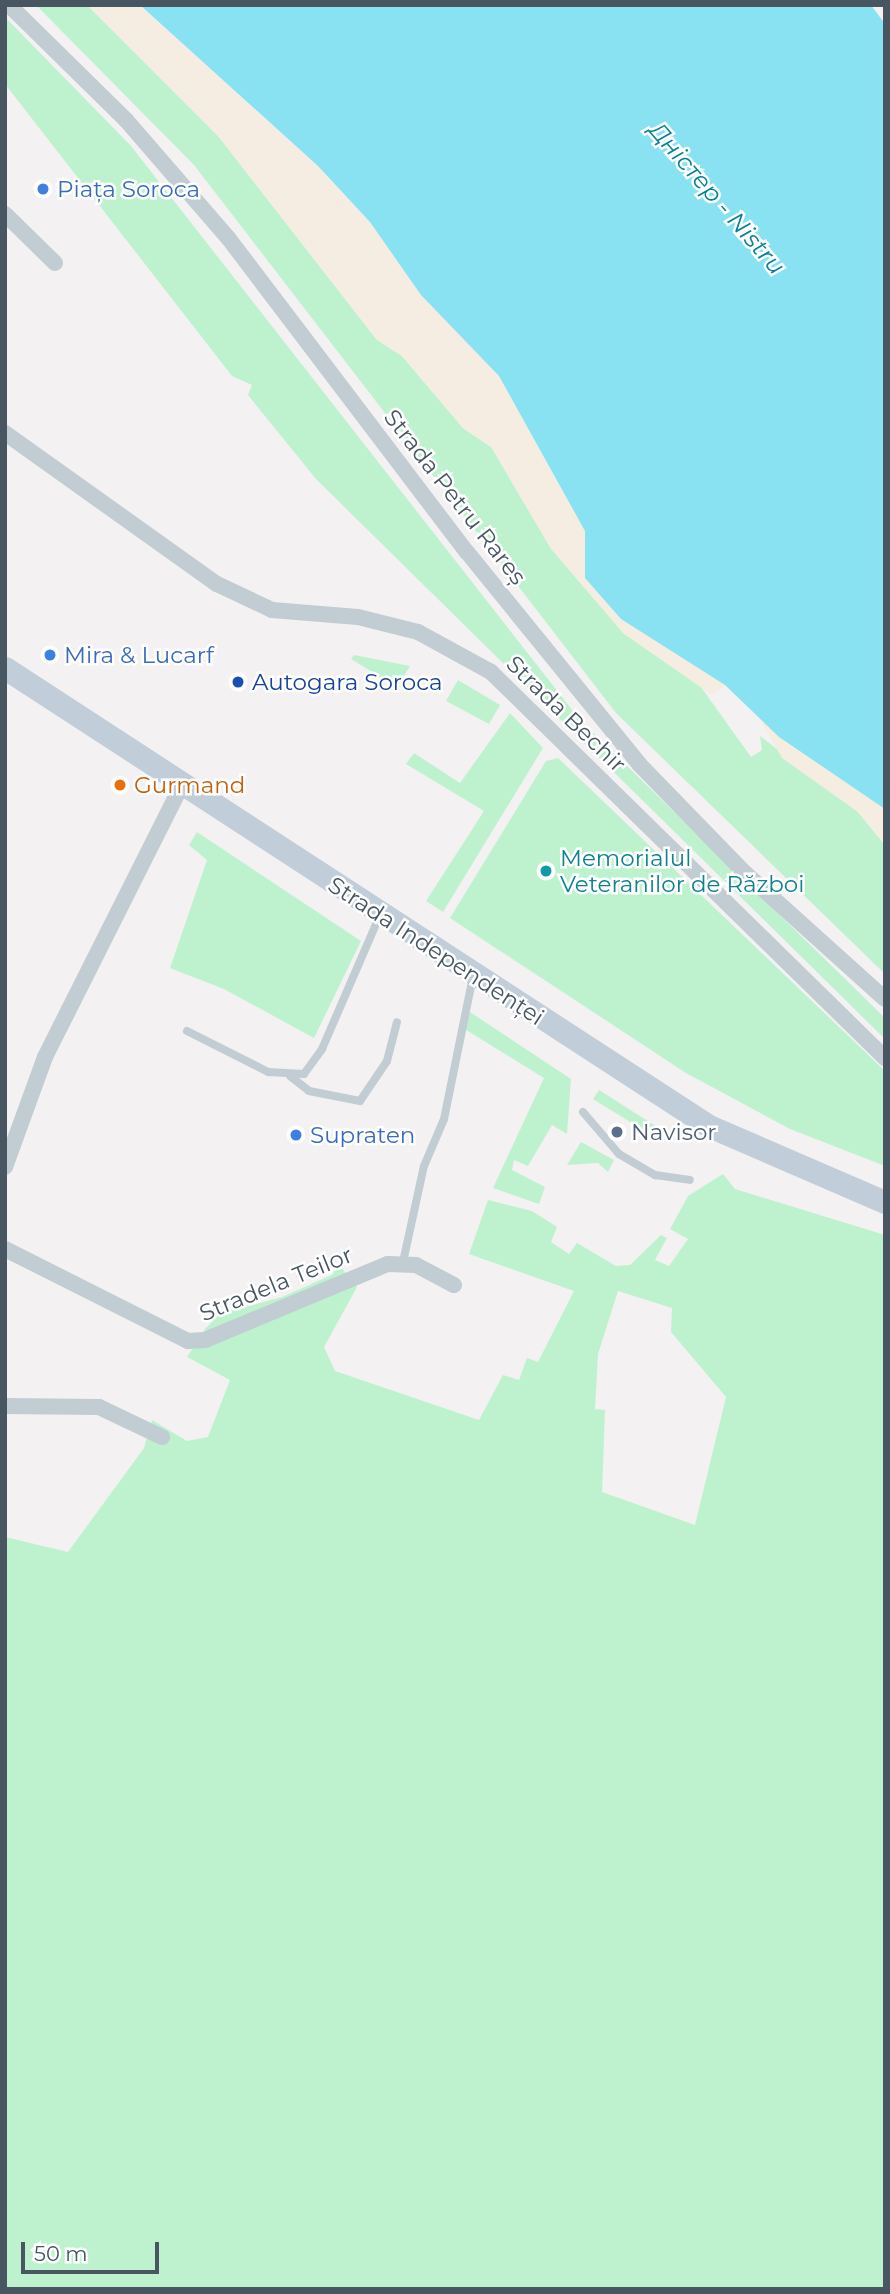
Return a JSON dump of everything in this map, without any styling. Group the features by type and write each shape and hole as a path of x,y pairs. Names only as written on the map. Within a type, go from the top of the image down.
{"main road":[{"name":"Strada Independenței","path":"5,668 380,915 709,1126 885,1202"}],"street":[{"name":"Strada Petru Rareș","path":"9,5 126,120 229,239 467,552 639,764 745,873 885,999"},
{"path":"5,214 55,263"},
{"name":"Strada Bechir","path":"5,433 217,584 272,610 358,617 418,632 491,671 885,1058"},
{"path":"5,1167 46,1056 182,785"},
{"name":"Stradela Teilor","path":"5,1249 188,1340 403,1262"},
{"path":"403,1262 454,1284"},
{"path":"5,1406 99,1407 162,1437"}],"lane":[{"path":"187,1031 268,1072 290,1076 304,1074 322,1049 380,915"},
{"path":"403,1262 425,1161 444,1119 474,975"},
{"path":"290,1076 309,1091 360,1101 387,1061 397,1022"},
{"path":"583,1112 619,1154 665,1178 690,1180"}],"green space":[{"path":"36,5 87,5 218,136 377,340 402,356 463,428 491,447 623,633 701,687 751,757 762,750 760,736 858,812 885,845 885,974 616,713 194,165"},
{"path":"5,17 131,146 580,720 885,1018 885,1039 316,479 248,395 252,385 232,376 5,84"},
{"path":"354,655 410,666 397,687 351,659"},
{"path":"458,680 500,705 489,724 446,701"},
{"path":"510,713 543,748 443,912 426,901 484,811 406,764 414,753 460,783"},
{"path":"558,758 885,1071 885,1166 790,1129 686,1073 450,918 546,761"},
{"path":"197,832 361,941 314,1038 224,989 170,968 207,860 189,845"},
{"path":"470,1012 571,1079 567,1134 552,1125 528,1166 514,1160 512,1170 545,1187 539,1204 493,1188 544,1078 463,1028"},
{"path":"599,1090 668,1134 656,1138 593,1099"},
{"path":"581,1142 614,1160 608,1172 598,1163 567,1165"},
{"path":"723,1174 735,1189 885,1235 885,2289 5,2289 5,1537 68,1552 144,1448 152,1420 187,1441 208,1437 230,1380 187,1357 206,1328 220,1314 282,1297 332,1275 339,1265 357,1287 324,1347 335,1371 479,1420 503,1375 519,1380 527,1358 538,1362 574,1291 469,1254 488,1200 532,1211 557,1227 551,1242 569,1254 577,1243 616,1266 630,1265 661,1235 667,1238 655,1260 669,1266 688,1239 670,1229 688,1196","holes":["618,1291 672,1308 671,1332 726,1397 695,1525 602,1492 605,1410 595,1409 598,1354"]}],"sand":[{"path":"88,5 139,5 318,166 370,222 421,295 499,376 585,531 586,578 621,619 725,685 712,695 623,633 551,549 491,447 463,428 402,356 377,340 220,138"},
{"path":"758,716 794,748 877,799 885,809 885,845 858,812 782,758"}],"water":[{"name":"Дністер - Nistru","path":"140,5 871,5 885,24 885,809 779,737 725,685 621,619 585,578 585,531 499,376 421,295 370,222 318,166"}],"place":[{"name":"Piața Soroca","path":"43,189"},
{"name":"Mira & Lucarf","path":"50,655"},
{"name":"Autogara Soroca","path":"238,682"},
{"name":"Gurmand","path":"120,785"},
{"name":"Memorialul Veteranilor de Război","path":"546,871"},
{"name":"Navisor","path":"617,1132"},
{"name":"Supraten","path":"296,1135"}]}
